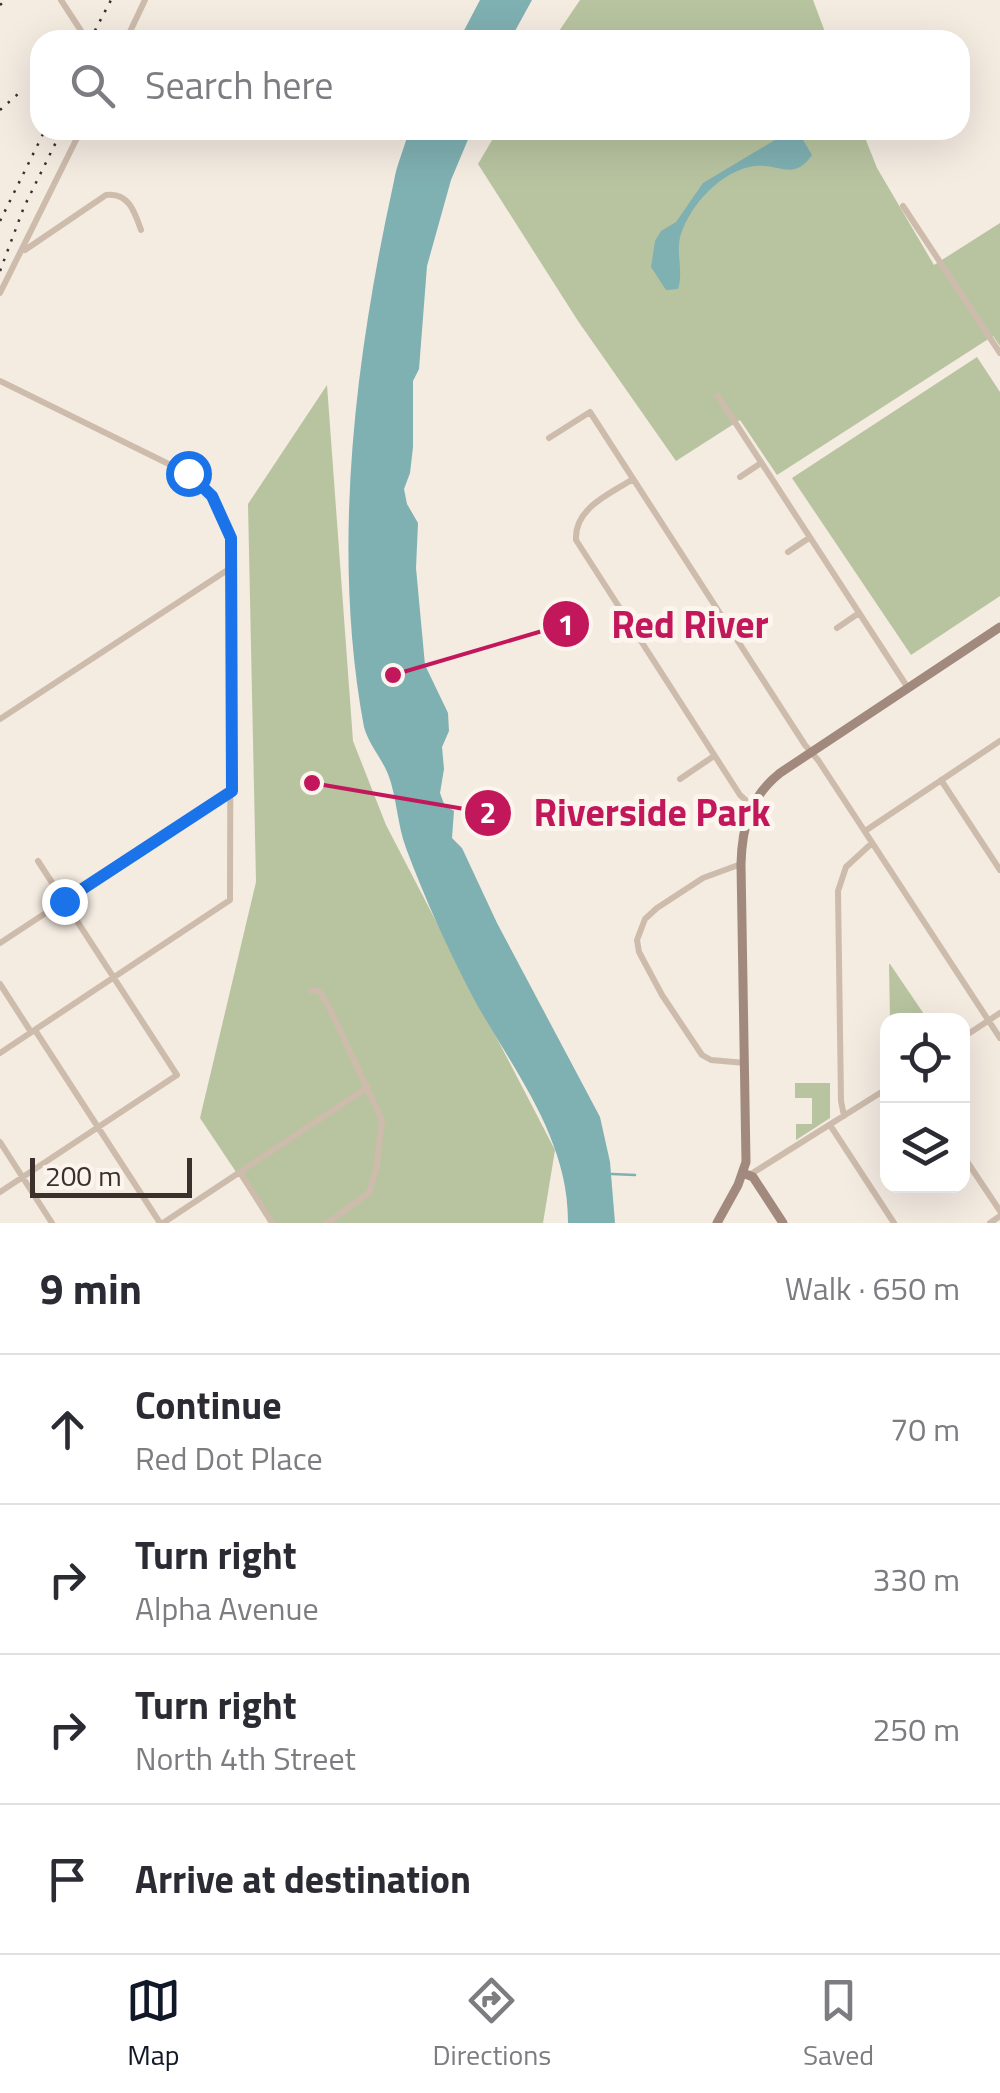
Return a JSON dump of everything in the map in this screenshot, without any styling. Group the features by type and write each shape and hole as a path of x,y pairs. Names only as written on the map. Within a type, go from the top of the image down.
{"street":[{"path":"61,0 80,30"},
{"path":"131,30 145,0"},
{"path":"0,293 77,140"},
{"path":"22,251 106,195 127,200 141,230"},
{"path":"903,206 1000,353"},
{"path":"0,381 188,473 212,496 225,518 231,538 232,791 230,900 0,1053"},
{"path":"718,396 908,688"},
{"path":"549,438 590,412 1000,1038"},
{"path":"740,477 761,463"},
{"path":"633,479 582,514 576,540 714,756 740,795 752,805"},
{"path":"788,552 809,538"},
{"path":"0,719 230,568"},
{"path":"837,628 859,613"},
{"path":"783,1223 747,1174 741,864 743,835 752,805 774,777 1000,627"},
{"path":"864,831 1000,741"},
{"path":"680,778 714,756"},
{"path":"942,780 1000,870"},
{"path":"0,943 232,791"},
{"path":"844,1116 838,891 846,867 872,843"},
{"path":"0,1192 177,1076 38,861"},
{"path":"741,864 703,878 657,908 642,925 638,946 662,995 702,1055 712,1060 745,1062"},
{"path":"0,984 162,1223 368,1087"},
{"path":"311,990 319,990 328,1005 382,1120 372,1186 360,1202 327,1223"},
{"path":"970,1033 1000,1013"},
{"path":"717,1223 747,1174 880,1093"},
{"path":"830,1125 894,1223"},
{"path":"0,1142 52,1223"},
{"path":"970,1167 1000,1214 990,1223"},
{"path":"240,1172 272,1223"}],"green space":[{"path":"580,0 813,0 824,30 560,30"},
{"path":"492,140 866,140 877,168 934,265 1000,223 1000,346 993,336 777,475 740,420 676,461 578,321 478,164"},
{"path":"977,357 1000,392 1000,596 911,655 792,478"},
{"path":"327,385 353,741 386,825 555,1150 543,1223 270,1223 200,1118 256,882 248,504"},
{"path":"889,964 923,1013 890,1013"},
{"path":"795,1083 830,1083 830,1118 796,1140 796,1124 812,1124 812,1098 795,1098"}],"water":[{"path":"480,0 532,0 516,30 464,30"},
{"path":"406,140 468,140 451,180 427,266 419,369 413,381 413,447 404,489 418,523 416,568 425,665 448,713 440,793 444,804 454,811 452,838 462,848 497,923 600,1117 610,1162 615,1223 568,1223 566,1192 549,1134 438,925 406,848 388,774 364,727 349,591 352,454 368,316 395,174"},
{"path":"775,140 803,140 812,155 792,170 764,166 743,169 709,190 692,211 681,234 678,289 666,290 651,267 655,241 661,231 676,222 703,183"}],"waterway":[{"path":"612,1174 635,1175"}],"railway":[{"path":"0,5 6,0"},
{"path":"95,30 111,0"},
{"path":"0,110 19,93"},
{"path":"0,221 40,140"},
{"path":"0,271 24,207 57,140"}],"place":[{"name":"Red River","path":"393,675"},
{"name":"Riverside Park","path":"312,783"}],"route":[{"path":"64,901 232,791 231,538 218,505 188,473"}]}
